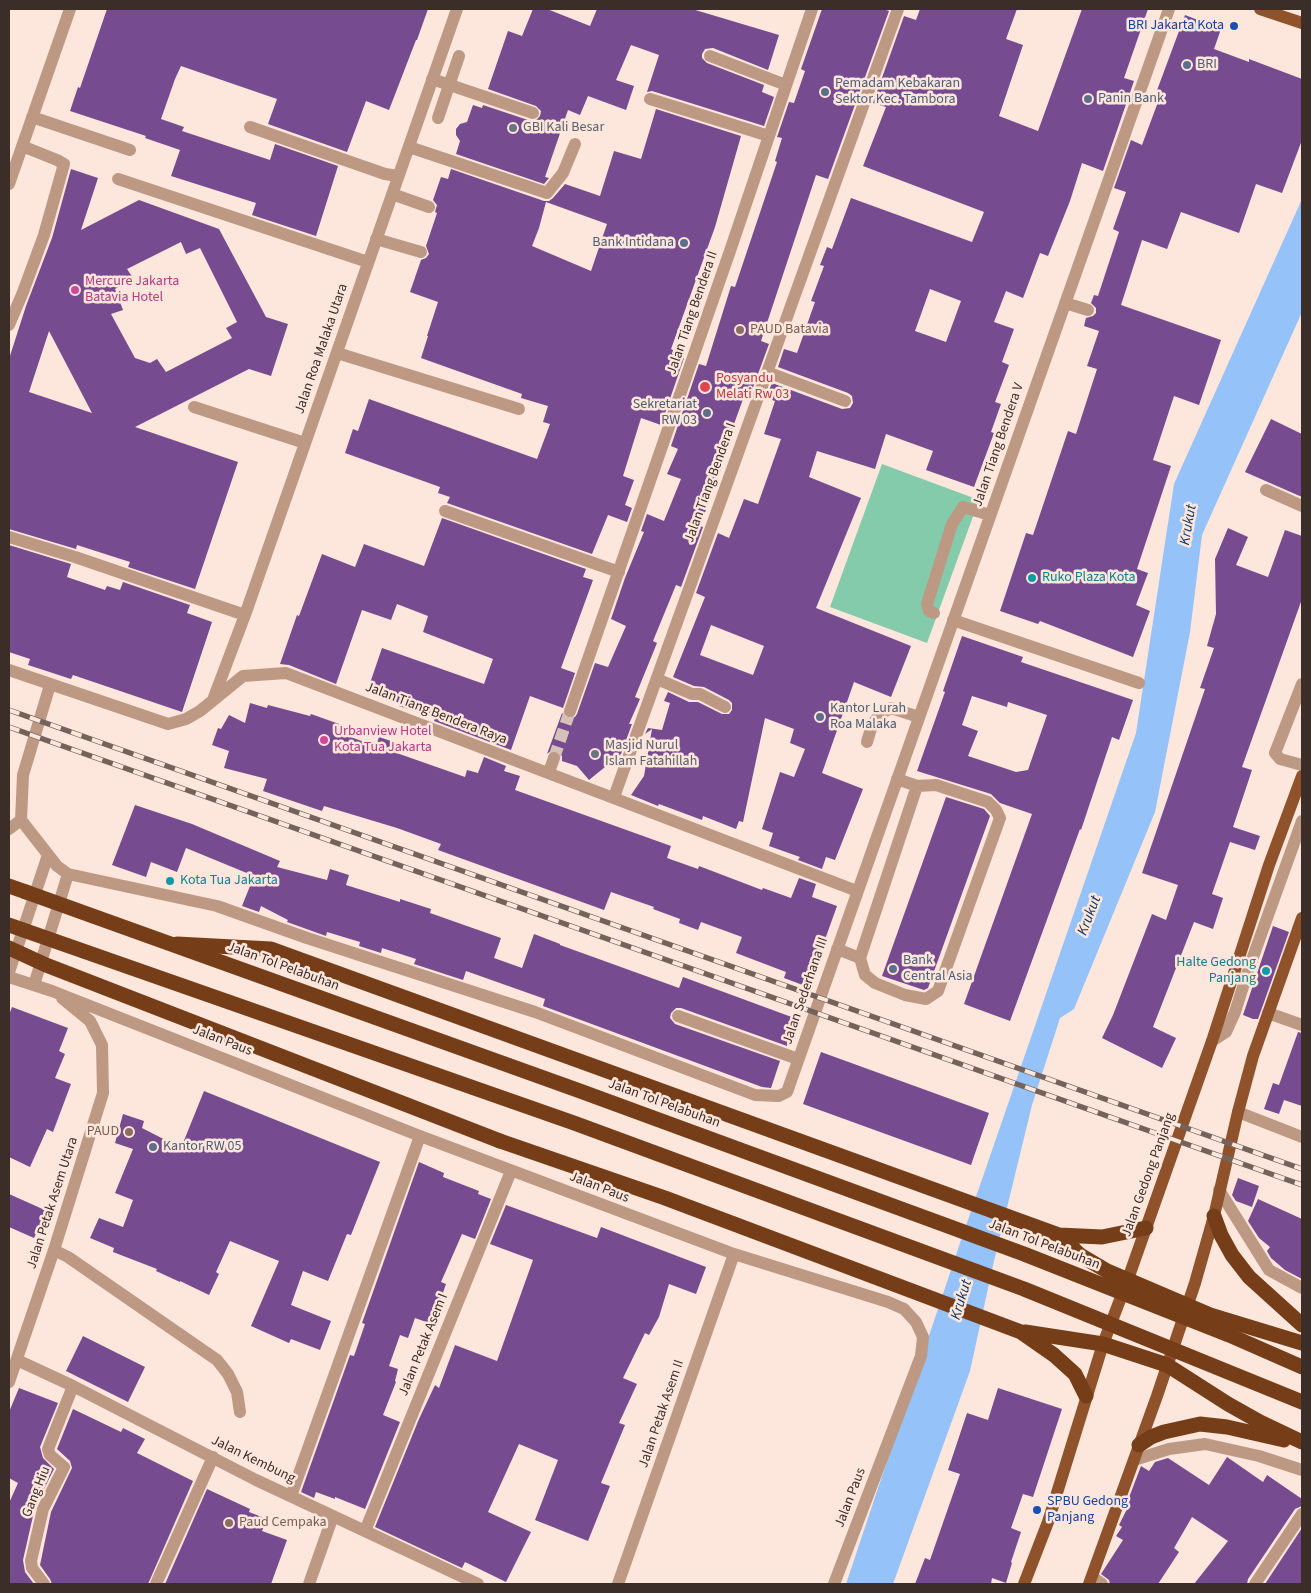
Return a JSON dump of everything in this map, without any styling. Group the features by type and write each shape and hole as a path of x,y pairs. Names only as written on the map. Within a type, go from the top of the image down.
{"highway":[{"name":"Jalan Tol Pelabuhan","path":"9,886 571,1087 1015,1250 1229,1335 1302,1367"},
{"path":"9,926 574,1123 1005,1282 1302,1402"},
{"path":"171,944 271,949 1053,1233 1102,1237 1146,1228"},
{"path":"9,948 46,965 500,1142 665,1198 1016,1330 1103,1344 1167,1365 1236,1409 1302,1443"},
{"path":"1214,1216 1221,1235 1232,1255 1249,1277 1302,1325"},
{"path":"1053,1233 1080,1255 1128,1280 1246,1327 1302,1343"},
{"path":"1016,1330 1054,1355 1075,1374 1086,1396"},
{"path":"1139,1445 1151,1437 1164,1432 1200,1424 1227,1427 1302,1443"}],"main road":[{"path":"1260,9 1302,23"},
{"name":"Jalan Gedong Panjang","path":"1024,1584 1048,1522 1103,1344 1128,1280 1212,1041 1269,865 1302,776"},
{"path":"1094,1582 1195,1283 1214,1216 1238,1112 1254,1056 1301,922"}],"street":[{"path":"9,184 70,9"},
{"name":"Jalan Roa Malaka Utara","path":"214,698 245,615 457,9"},
{"name":"Jalan Tiang Bendera II","path":"570,711 812,9"},
{"name":"Jalan Tiang Bendera I","path":"614,797 898,9"},
{"name":"Jalan Tiang Bendera V","path":"857,891 1169,9"},
{"path":"438,118 459,56"},
{"path":"710,56 786,85"},
{"path":"432,79 534,113"},
{"path":"650,99 769,136"},
{"path":"32,117 130,150"},
{"path":"250,127 385,174 398,176"},
{"path":"409,146 548,193 563,172 574,144"},
{"path":"9,325 44,235 64,164 22,146"},
{"path":"118,179 368,262"},
{"path":"392,194 429,207"},
{"path":"376,239 421,252"},
{"path":"1065,303 1088,310"},
{"path":"337,353 519,409"},
{"path":"767,372 845,401"},
{"path":"194,407 305,443"},
{"path":"1266,490 1302,506"},
{"path":"934,613 929,612 927,604 952,524 963,507 990,515"},
{"path":"445,512 619,572"},
{"path":"9,538 75,557 245,615"},
{"path":"953,620 1139,682"},
{"name":"Jalan Tiang Bendera Raya","path":"9,670 168,724 186,719 243,676 286,673 857,891"},
{"path":"657,679 692,694 700,694 725,706"},
{"path":"1302,684 1275,753 1280,759 1302,765"},
{"path":"34,985 68,874 57,866 21,820 23,776 50,685"},
{"path":"867,742 872,725 880,714 891,708 918,717"},
{"path":"549,772 554,758"},
{"path":"897,779 918,786 936,784 988,802 996,810 1000,818 938,991 926,999 905,995 876,983 865,975 860,958 918,786"},
{"path":"9,829 21,820"},
{"path":"1212,1041 1226,1032 1235,1012 1302,821"},
{"path":"9,972 48,855"},
{"name":"Jalan Sederhana III","path":"68,874 217,906 352,953 535,1012 755,1095 779,1096 787,1092 789,1088 857,891"},
{"path":"837,949 860,958"},
{"name":"Jalan Paus","path":"9,978 52,991 420,1136 734,1254 888,1302 904,1309 916,1322 923,1337 921,1356 834,1584"},
{"name":"Jalan Petak Asem Utara","path":"9,1382 54,1250 103,1093 102,1045 90,1021 52,991"},
{"path":"1268,1013 1302,1025"},
{"path":"678,1016 798,1059"},
{"path":"1238,1112 1302,1137"},
{"path":"291,1496 420,1136"},
{"name":"Jalan Petak Asem I","path":"365,1531 511,1171"},
{"path":"1219,1190 1269,1270 1302,1288"},
{"path":"54,1250 68,1257 216,1360 228,1374 237,1392 240,1412"},
{"name":"Jalan Petak Asem II","path":"618,1584 734,1254"},
{"name":"Jalan Kembung","path":"16,1360 73,1386 291,1496 478,1584"},
{"name":"Gang Hiu","path":"44,1584 32,1568 31,1561 43,1509 64,1467 50,1455 48,1449 73,1386"},
{"path":"1134,1460 1169,1449 1205,1444 1259,1456 1302,1470"},
{"path":"156,1584 213,1457"},
{"path":"1255,1584 1302,1514"},
{"path":"309,1584 333,1516"}],"green space":[{"path":"882,464 979,500 927,643 830,607"}],"water":[{"name":"Krukut","path":"1302,199 1302,312 1202,535 1190,632 1155,812 1074,1009 1060,1018 1032,1105 994,1261 970,1371 893,1584 846,1584 959,1246 1136,733 1174,484"}],"building":[{"path":"107,9 428,9 389,110 366,101 347,152 268,124 277,99 181,66 161,119 184,127 182,131 270,160 275,144 338,166 316,236 252,215 256,203 171,176 180,150 145,138 146,136 70,111 78,87 80,88"},
{"path":"533,9 547,9 590,26 597,9 692,9 779,35 768,70 713,48 705,49 702,54 702,58 707,63 764,85 762,92 774,97 764,126 652,91 647,92 659,55 631,45 616,80 634,86 626,110 588,96 580,115 568,110 545,177 549,178 544,184 456,154 460,141 456,135 456,129 460,124 467,122 473,105 482,108 483,105 531,121 535,121 540,116 541,111 536,106 488,89 508,31 522,36"},
{"path":"822,9 883,9 889,11 828,179 816,175 761,341 769,344 751,393 746,391 718,468 721,469 700,526 703,527 681,587 676,585 653,641 657,643 635,697 640,699 629,724 632,724 621,754 589,780 577,766 562,761 562,756 557,751 552,750 547,754 562,713 568,719 575,717 577,714 595,663 608,667 626,626 611,619 644,532 641,531 647,514 664,521 681,479 667,474 678,449 671,446 699,364 706,366 731,286 735,287 777,162 775,161 782,138 777,137 789,102 794,103 805,71 801,69"},
{"path":"920,9 1017,9 1006,39 1023,45 999,116 1038,131 1082,9 1148,9 1124,78 1134,81 1103,171 1082,163 1070,201 1048,256 1040,253 1023,298 1006,291 994,322 1014,329 1002,362 1009,365 995,402 1001,404 991,432 994,433 974,487 926,470 933,451 886,434 875,469 817,451 809,477 861,498 816,608 911,646 891,697 854,682 822,773 863,789 835,860 826,857 822,869 798,860 800,857 769,846 773,833 762,829 780,772 794,777 805,749 790,743 794,729 765,718 743,822 739,821 736,829 703,816 702,820 631,795 644,776 652,729 645,734 648,728 662,730 670,703 664,701 668,692 689,702 698,702 722,714 729,714 732,710 732,703 729,700 704,687 694,686 673,677 705,597 696,593 718,533 729,538 744,499 758,504 781,439 764,434 775,401 766,398 772,383 842,409 850,408 853,403 852,396 848,393 778,367 784,349 797,353 815,302 811,301 824,266 820,265 827,247 832,249 851,198 972,242 984,212 863,166 886,107 873,103 904,16 916,20","holes":["930,289 961,301 946,342 915,331","711,625 764,646 753,675 700,655"]},
{"path":"1185,15 1221,29 1214,49 1249,62 1249,59 1302,79 1302,140 1282,193 1256,184 1239,233 1181,212 1167,249 1142,240 1121,305 1221,340 1199,405 1174,396 1153,460 1171,466 1137,569 1148,573 1136,605 1150,611 1133,657 1040,621 1038,624 1000,611 1026,533 1033,535 1068,431 1076,434 1097,369 1087,366 1099,331 1084,326 1086,318 1096,313 1096,308 1091,303 1094,295 1098,296 1119,232 1113,229 1126,192 1114,188 1131,140 1142,145 1158,102 1153,101"},
{"path":"656,109 741,136 715,227 671,349 673,350 672,354 684,358 661,425 641,418 623,476 634,480 625,505 632,508 627,522 608,515 592,554 447,503 450,497 438,493 440,487 345,453 353,429 358,431 369,399 537,459 550,424 543,422 548,406 521,398 522,394 421,358 438,302 410,292 421,260 429,254 426,246 437,213 435,212 437,205 433,200 441,177 448,179 451,169 544,201 549,201 553,198 565,184 600,196 614,151 641,159","holes":["546,202 607,224 591,271 532,246"]},
{"path":"71,169 98,178 81,230 139,200 219,229 266,317 288,324 271,376 249,369 135,427 238,462 195,589 128,567 130,562 77,545 76,549 9,529 9,359 26,306 52,238","holes":["181,242 186,254 200,248 237,322 226,328 232,338 166,372 157,359 150,363 135,358 111,314 123,310 115,289 133,278 127,269","49,331 92,413 29,392"]},
{"path":"1271,419 1302,434 1302,497 1245,472"},
{"path":"442,518 586,569 583,577 593,580 561,668 575,673 563,708 530,696 511,750 434,721 435,718 399,706 400,703 367,692 382,648 484,684 493,659 423,632 428,616 397,604 391,620 362,610 336,684 289,665 280,664 297,615 299,616 322,554 355,567 364,544 424,566"},
{"path":"1228,528 1248,537 1236,565 1268,577 1285,530 1302,536 1302,599 1242,767 1252,770 1233,827 1260,836 1255,850 1230,842 1212,894 1223,898 1213,929 1194,922 1153,1027 1176,1038 1162,1068 1102,1038 1113,1015 1152,914 1166,920 1178,885 1142,873 1205,689 1200,688 1214,648 1207,646 1216,614 1215,559"},
{"path":"9,545 71,564 67,577 105,590 107,586 120,590 123,582 190,605 187,613 212,622 182,712 73,675 71,679 28,665 30,659 9,652"},
{"path":"962,636 1023,657 1021,662 1133,700 1119,740 1112,737 1081,830 1010,1021 964,1004 1032,814 1000,803 991,794 917,771 945,692 943,691","holes":["972,696 1007,707 1008,702 1047,715 1028,770 1016,772 968,756 978,731 962,725"]},
{"path":"250,703 267,708 268,705 310,716 311,714 342,725 339,733 376,746 379,737 394,742 391,751 465,777 467,770 478,773 484,757 506,766 504,771 520,776 515,790 671,846 667,858 698,869 699,866 762,890 763,888 791,898 799,878 816,884 812,897 837,906 808,987 784,978 786,972 736,953 742,937 701,922 698,930 679,923 680,919 653,909 654,907 611,892 604,910 438,850 441,844 397,828 324,806 322,811 263,791 267,779 224,768 229,751 212,745 218,728 221,729 229,715 245,723"},
{"path":"946,797 984,809 990,816 928,988 924,990 882,976"},
{"path":"135,805 192,824 280,861 277,867 327,880 330,869 349,875 346,885 400,902 400,899 431,909 430,913 501,938 494,958 522,968 534,934 679,988 683,977 797,1019 787,1046 681,1008 676,1008 671,1013 670,1018 675,1024 780,1061 771,1088 762,1087 543,1006 545,999 466,971 463,980 414,964 416,959 382,948 381,953 359,946 360,942 327,932 326,936 287,922 288,920 261,906 259,912 242,906 254,876 186,848 177,872 151,862 146,877 112,865"},
{"name":"Halte Gedong Panjang","path":"1273,926 1289,932 1258,1019 1253,1019 1243,1015"},
{"path":"12,1007 68,1028 59,1051 65,1054 55,1078 71,1084 53,1132 47,1129 30,1167 9,1157 9,1015"},
{"path":"1298,1032 1302,1033 1302,1106 1284,1100 1279,1114 1264,1109 1273,1083 1279,1085"},
{"path":"821,1052 989,1113 971,1165 803,1104"},
{"path":"204,1091 380,1162 351,1235 347,1234 328,1281 303,1271 291,1305 331,1321 320,1350 291,1339 289,1343 251,1326 279,1261 230,1241 216,1272 219,1274 209,1295 156,1271 157,1269 113,1252 114,1248 90,1238 99,1218 123,1227 133,1200 115,1193 133,1149 115,1143 123,1114 144,1121 142,1128 181,1148"},
{"path":"419,1162 444,1173 443,1177 479,1191 478,1194 491,1199 475,1239 462,1234 441,1282 446,1284 432,1324 415,1318 408,1338 400,1335 389,1366 398,1369 396,1382 383,1415 400,1422 365,1509 335,1497 335,1499 316,1492 314,1498 301,1492 350,1355 354,1356 365,1324 362,1323"},
{"path":"1238,1178 1259,1186 1252,1207 1236,1201 1232,1195"},
{"path":"9,1194 47,1211 34,1238 9,1227"},
{"path":"1258,1199 1302,1219 1302,1279 1285,1270 1271,1258 1267,1251 1270,1247 1259,1238 1248,1221"},
{"path":"506,1205 597,1238 601,1227 706,1267 696,1294 669,1284 659,1317 649,1335 645,1333 623,1378 637,1384 619,1423 625,1425 601,1483 610,1486 588,1541 535,1520 558,1460 519,1444 488,1512 531,1532 506,1582 465,1562 462,1568 375,1527 419,1419 435,1385 439,1388 455,1345 497,1361 533,1260 490,1244"},
{"path":"83,1336 145,1367 128,1402 66,1371"},
{"path":"19,1388 58,1403 40,1447 43,1458 54,1469 35,1507 23,1560 25,1572 34,1584 9,1584 9,1503 18,1483 9,1478 9,1412"},
{"path":"998,1388 1062,1409 1033,1497 1023,1494 1011,1528 1021,1532 1006,1583 992,1578 991,1584 915,1584 925,1558 930,1560 960,1474 948,1470 967,1413 988,1420"},
{"path":"73,1409 121,1432 123,1428 145,1439 137,1453 193,1481 148,1584 52,1584 40,1565 51,1512 72,1468 70,1461 57,1449"},
{"path":"1227,1457 1263,1482 1267,1475 1302,1499 1302,1506 1295,1509 1248,1579 1247,1584 1194,1584 1228,1541 1192,1517 1174,1548 1179,1552 1158,1584 1110,1584 1109,1580 1101,1574 1123,1540 1116,1536 1122,1527 1119,1525 1127,1509 1125,1508 1141,1466 1149,1471 1155,1462 1168,1458 1209,1485"},
{"path":"207,1489 250,1509 249,1512 267,1519 262,1531 287,1540 271,1584 165,1584"},
{"path":"1302,1528 1302,1584 1265,1584"}],"tunnel":[{"path":"554,758 570,711"}],"railway":[{"path":"9,710 1302,1169"},
{"path":"9,727 1302,1185"}],"place":[{"name":"BRI Jakarta Kota","path":"1234,26"},
{"name":"BRI","path":"1187,65"},
{"name":"Pemadam Kebakaran Sektor Kec. Tambora","path":"825,92"},
{"name":"Panin Bank","path":"1088,99"},
{"name":"GBI Kali Besar","path":"513,128"},
{"name":"Bank Intidana","path":"684,243"},
{"name":"Mercure Jakarta Batavia Hotel","path":"75,290"},
{"name":"PAUD Batavia","path":"740,330"},
{"name":"Posyandu Melati Rw 03","path":"705,387"},
{"name":"Sekretariat RW 03","path":"707,413"},
{"name":"Ruko Plaza Kota","path":"1032,578"},
{"name":"Kantor Lurah Roa Malaka","path":"820,717"},
{"name":"Urbanview Hotel Kota Tua Jakarta","path":"324,740"},
{"name":"Masjid Nurul Islam Fatahillah","path":"595,754"},
{"name":"Kota Tua Jakarta","path":"170,881"},
{"name":"Bank Central Asia","path":"893,969"},
{"name":"Halte Gedong Panjang","path":"1266,971"},
{"name":"PAUD","path":"129,1132"},
{"name":"Kantor RW 05","path":"153,1147"},
{"name":"SPBU Gedong Panjang","path":"1037,1510"},
{"name":"Paud Cempaka","path":"229,1523"}]}
